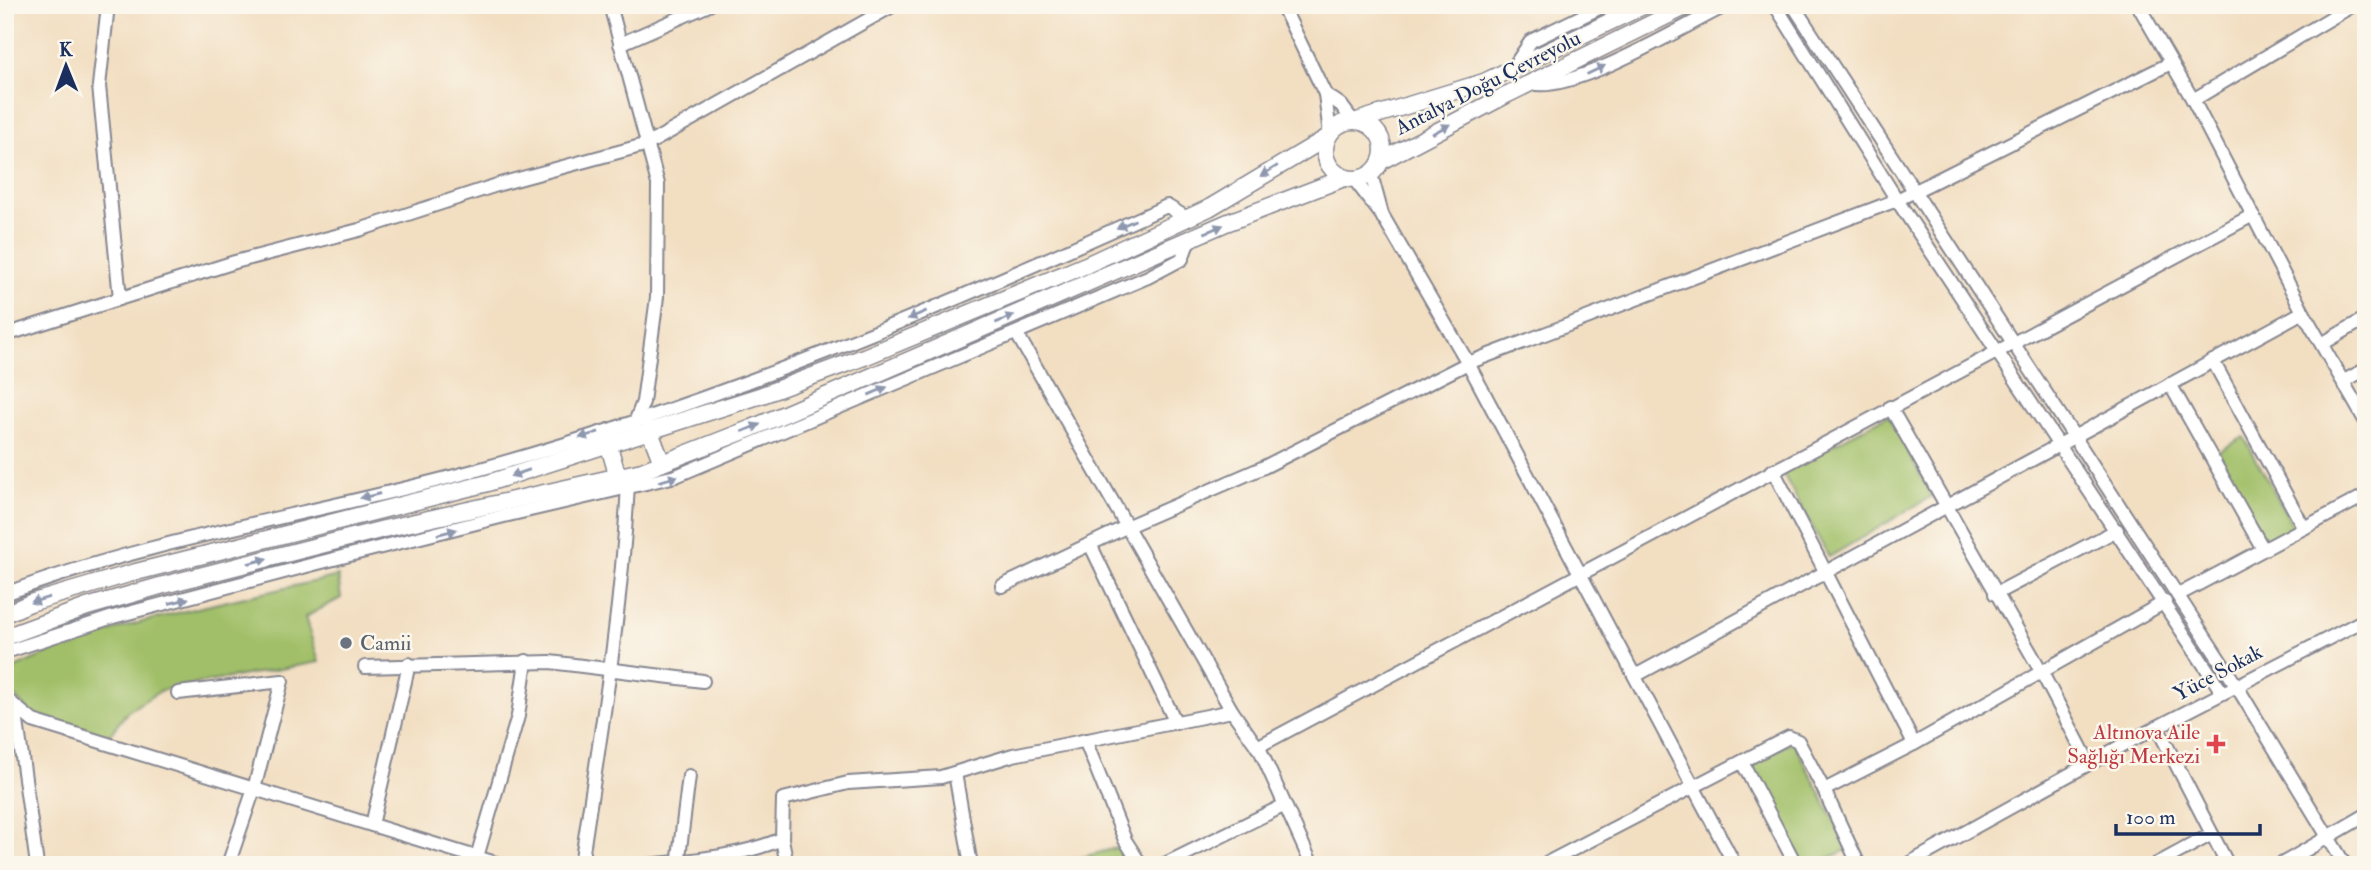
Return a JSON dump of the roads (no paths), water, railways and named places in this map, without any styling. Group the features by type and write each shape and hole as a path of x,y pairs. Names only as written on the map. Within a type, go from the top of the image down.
{"main road":[{"name":"Antalya Doğu Çevreyolu","path":"1357,120 1484,82 1645,5"},
{"name":"Antalya Doğu Çevreyolu","path":"1376,167 1531,83 1689,5"},
{"path":"5,614 73,590 488,484 608,443 638,428 762,395 863,357 1086,265 1187,218 1329,136 1340,124 1357,120 1380,136 1384,153 1376,167 1189,240 625,480 384,529 87,607 9,643"},
{"path":"1329,136 1325,146 1330,165 1349,178"},
{"path":"638,428 662,463"},
{"path":"608,443 625,480"}],"street":[{"path":"108,5 99,86 120,299"},
{"path":"5,594 91,567 638,428 657,297 658,184 610,5"},
{"path":"620,44 709,5"},
{"path":"5,335 235,262 359,230 500,184 648,144 894,5"},
{"path":"1282,5 1325,94 1329,136"},
{"path":"1513,68 1531,41 1605,5"},
{"path":"1531,83 1555,85 1583,76 1727,5"},
{"path":"1775,5 1897,200 2222,692"},
{"path":"1793,5 2236,685 2346,865"},
{"path":"2138,5 2169,64 2193,100 2303,312 2366,422"},
{"path":"2193,100 2353,5"},
{"path":"1002,586 1128,526 1264,467 1468,363 1897,200 2169,64"},
{"path":"1325,94 1342,105 1357,120"},
{"path":"1376,167 1384,218"},
{"path":"1349,178 1384,218 1468,363 1735,865"},
{"path":"1257,747 2253,215"},
{"path":"9,643 504,516 625,480 676,477 1017,334 1182,259 1189,240"},
{"path":"1635,676 2303,312"},
{"path":"2322,344 2366,318"},
{"path":"1017,334 1232,711 1257,747 1311,865"},
{"path":"2213,361 2304,528"},
{"path":"2344,381 2366,369"},
{"path":"2170,384 2263,549"},
{"path":"1891,407 1944,506 2041,671 2089,763"},
{"path":"1773,470 1914,744"},
{"path":"581,865 611,669 626,547 625,480"},
{"path":"2178,596 2366,495"},
{"path":"1995,594 2117,530"},
{"path":"1090,544 1176,723"},
{"path":"73,590 91,567"},
{"path":"1824,790 1914,744 2165,602"},
{"path":"87,607 113,617"},
{"name":"Yüce Sokak","path":"1906,865 2089,763 2366,619"},
{"path":"477,857 518,716 526,661"},
{"path":"365,667 526,661 703,681"},
{"path":"372,825 409,664"},
{"path":"178,692 282,681 254,789 228,865"},
{"path":"10,702 33,721 501,865"},
{"path":"10,702 37,865"},
{"path":"787,865 782,839 783,799 849,783 941,777 1013,755 1232,711"},
{"path":"2157,727 2228,865"},
{"path":"1543,865 1793,737 1798,741 1824,790 1859,865"},
{"path":"1085,740 1125,840 1141,865"},
{"path":"1742,762 1796,865"},
{"path":"956,773 971,865"},
{"path":"678,863 689,776"},
{"path":"1163,865 1285,805"},
{"path":"2280,865 2366,815"},
{"path":"2155,865 2212,834"},
{"path":"648,865 678,863 762,847 782,839"}],"place":[{"name":"Camii","path":"346,643"},
{"name":"Altınova Aile Sağlığı Merkezi","path":"2216,744"}]}
